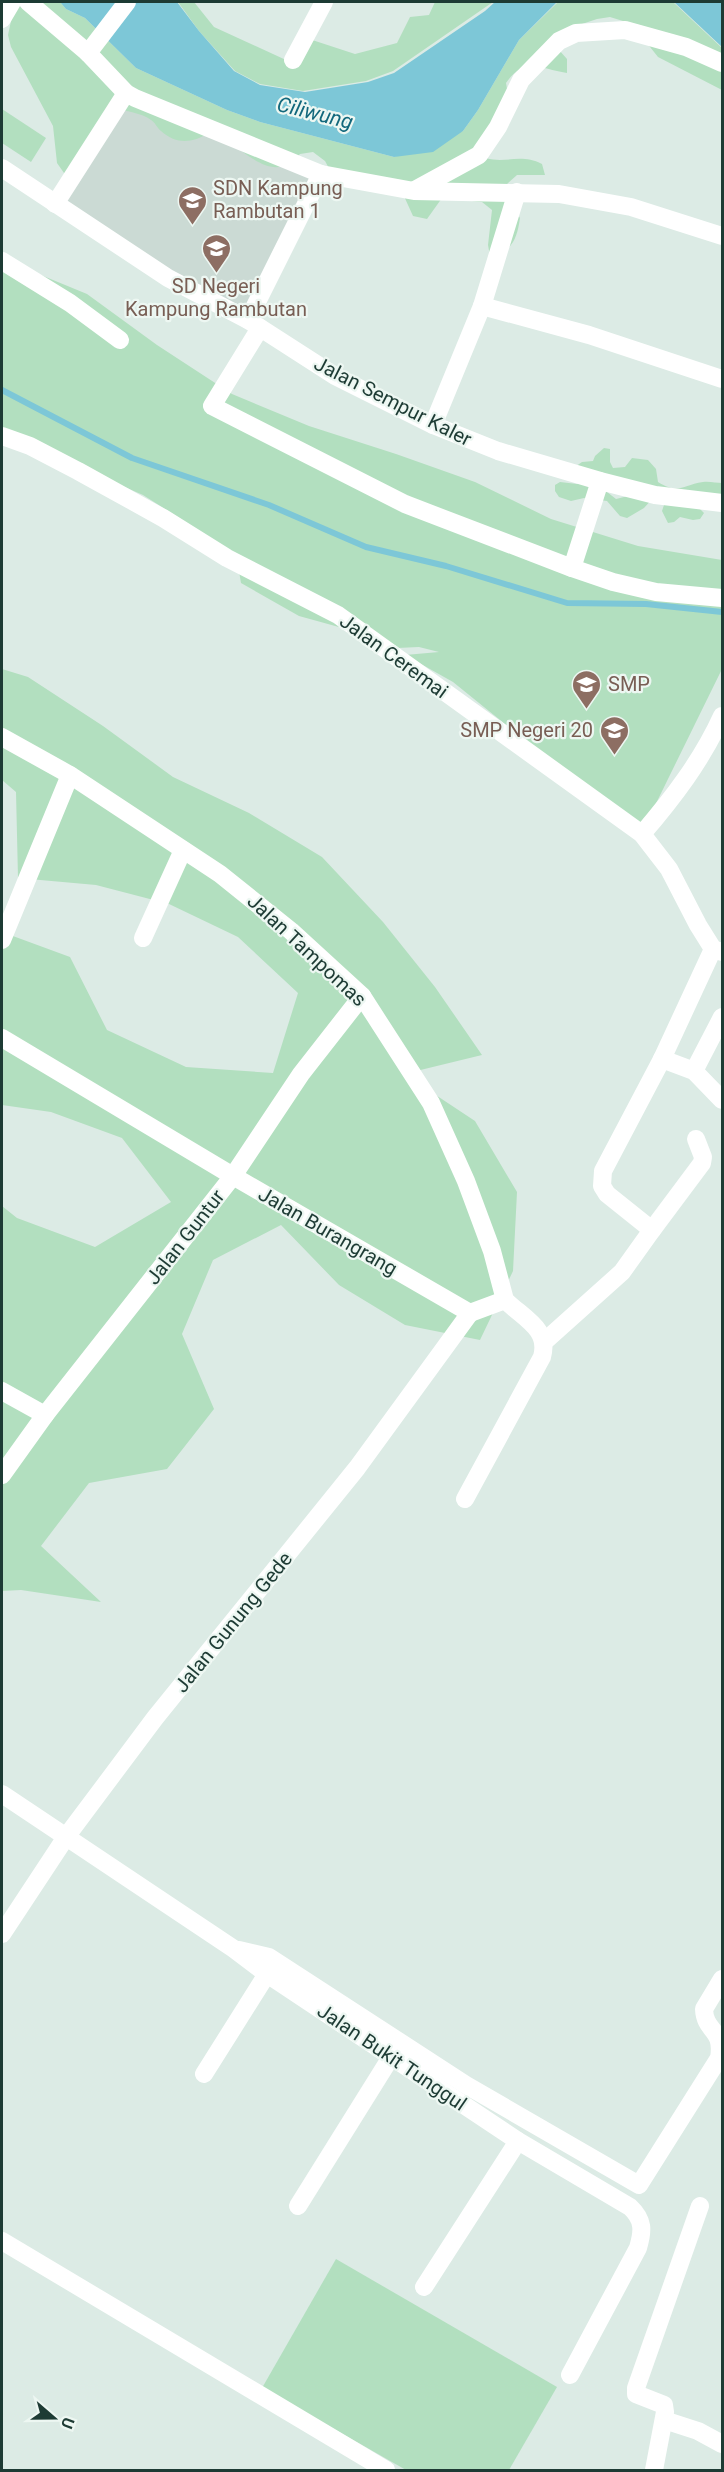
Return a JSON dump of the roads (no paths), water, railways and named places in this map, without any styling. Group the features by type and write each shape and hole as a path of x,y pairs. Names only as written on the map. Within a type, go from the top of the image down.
{"street":[{"path":"2,20 12,2"},
{"path":"28,2 93,46 126,93 145,104 321,174 414,191 559,194 631,207 723,236"},
{"path":"93,46 127,2"},
{"path":"293,60 324,2"},
{"path":"414,191 479,155 498,127 521,80 559,42 576,33 625,30 686,47 723,63"},
{"path":"55,204 126,93"},
{"name":"Jalan Sempur Kaler","path":"2,168 168,278 254,324 335,376 433,424 498,452 600,481 655,495 723,503"},
{"path":"321,174 254,324 212,406 405,504 572,568 613,582 656,591 723,598"},
{"path":"433,424 482,306 517,192"},
{"path":"2,261 70,303 120,340"},
{"path":"482,306 589,335 723,380"},
{"name":"Jalan Ceremai","path":"2,436 30,446 78,471 164,518 227,558 338,615 642,834 669,869 698,925 718,951"},
{"path":"572,568 600,481"},
{"path":"642,834 672,799 699,759 723,716"},
{"name":"Jalan Tampomas","path":"2,737 70,775 249,896 362,996 431,1104 466,1181 492,1251 505,1300"},
{"path":"2,940 70,775"},
{"path":"143,938 183,850"},
{"path":"652,1230 607,1194 602,1186 603,1171 718,951"},
{"name":"Jalan Guntur","path":"2,1475 45,1415 233,1176 302,1074 362,996"},
{"path":"694,1071 723,1017"},
{"name":"Jalan Burangrang","path":"2,1038 233,1176 470,1313"},
{"path":"662,1059 694,1071 723,1100"},
{"path":"545,1341 622,1272 702,1163 703,1157 696,1138"},
{"path":"465,1499 542,1357 545,1341 541,1333 505,1300 470,1313"},
{"name":"Jalan Gunung Gede","path":"2,1934 66,1837 155,1718 357,1468 470,1313"},
{"path":"2,1391 45,1415"},
{"name":"Jalan Bukit Tunggul","path":"2,1794 391,2057 518,2141 638,2215 643,2225 638,2248 570,2375"},
{"path":"234,1950 269,1957 466,2085 639,2185 719,2058 721,2041 719,2034 708,2024 704,2009 723,1978"},
{"path":"204,2074 267,1974"},
{"path":"298,2206 391,2057"},
{"path":"424,2287 518,2141"},
{"path":"654,2470 664,2420 664,2405 636,2394 636,2388 700,2206"},
{"path":"2,2241 386,2470"},
{"path":"664,2420 698,2431 723,2444"}],"water":[{"name":"Ciliwung","path":"60,2 177,2 234,71 260,85 305,92 368,82 394,73 495,2 557,2 519,40 463,131 433,152 394,157 260,122 227,110 136,68 85,18 66,9"},
{"path":"674,2 722,2 722,47"}],"waterway":[{"path":"2,390 132,458 269,505 366,547 446,566 567,603 646,604 722,612"}],"place":[{"name":"SDN Kampung Rambutan 1","path":"192,226"},
{"name":"SD Negeri Kampung Rambutan","path":"216,274"},
{"name":"SMP","path":"587,710"},
{"name":"SMP Negeri 20","path":"614,756"}]}
